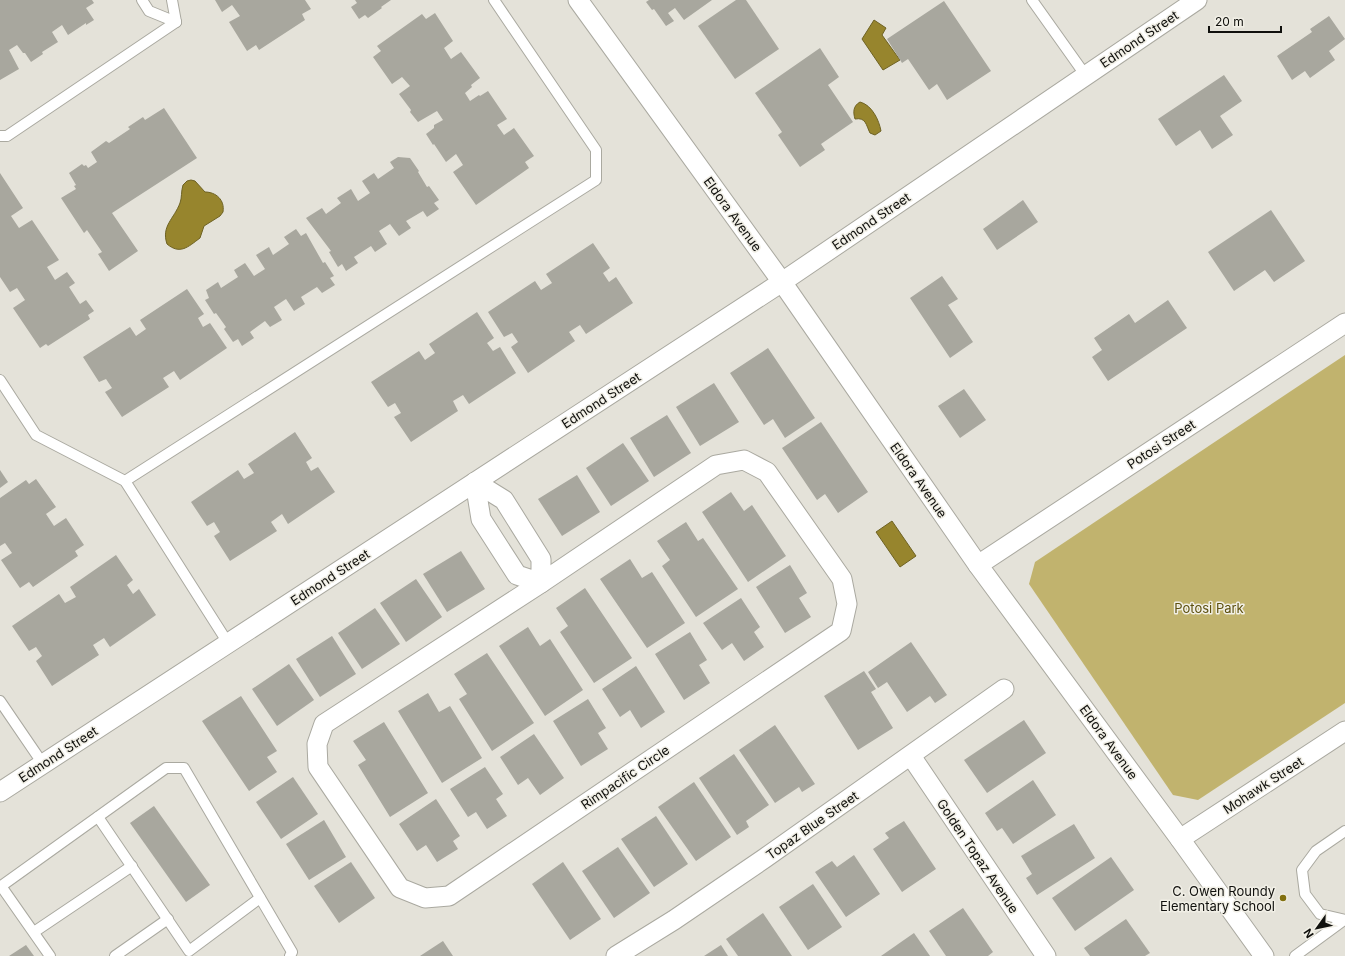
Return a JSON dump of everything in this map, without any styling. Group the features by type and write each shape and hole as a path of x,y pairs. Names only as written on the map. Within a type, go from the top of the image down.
{"street":[{"name":"Eldora Avenue","path":"578,0 782,282 978,565 1180,839 1264,956"},
{"name":"Edmond Street","path":"0,792 782,282 1197,0"},
{"name":"Potosi Street","path":"978,565 1345,323"},
{"name":"Rimpacific Circle","path":"744,460 767,472 842,579 847,604 841,631 449,896 425,898 400,888 318,766 317,744 324,724 541,584 716,465 744,460"},
{"path":"475,482 504,500 541,559 541,584 517,575 512,568 481,519 475,482"},
{"name":"Topaz Blue Street","path":"616,956 674,920 765,858 1004,689"},
{"name":"Mohawk Street","path":"1180,839 1345,730"},
{"name":"Golden Topaz Avenue","path":"911,756 1046,956"}],"lane":[{"path":"142,0 149,11 176,22"},
{"path":"172,0 176,22"},
{"path":"125,481 596,180 596,150 494,0"},
{"path":"1032,0 1086,76"},
{"path":"0,136 7,136 176,22"},
{"path":"0,380 36,435 125,481 228,643"},
{"path":"0,701 43,764"},
{"path":"50,956 1,887 166,768 184,768 292,952 290,956"},
{"path":"98,817 168,919 188,953 260,898"},
{"path":"1345,831 1316,851 1302,870 1305,894 1320,914 1345,920"},
{"path":"34,932 132,866"},
{"path":"115,956 168,919"},
{"path":"1294,956 1345,920"}],"green space":[{"name":"Potosi Park","path":"1345,355 1345,703 1198,800 1173,795 1029,584 1035,562"}],"shaded area":[{"path":"874,20 886,28 882,35 900,60 883,70 862,39"},
{"path":"860,102 868,106 879,122 881,131 875,135 870,133 864,120 855,119 854,109"},
{"path":"187,181 195,181 205,192 213,193 221,200 223,204 223,212 220,216 204,226 200,238 188,247 176,249 167,244 167,227 180,203 183,185"},
{"path":"892,521 916,556 900,567 876,532"}],"building":[{"path":"0,0 92,0 94,3 86,8 94,20 86,25 86,23 68,35 62,25 52,32 58,42 42,52 43,54 31,62 17,45 9,50 19,69 0,80"},
{"path":"215,0 305,0 311,9 302,14 305,20 259,50 256,45 247,51 229,22 240,16 232,5 222,12"},
{"path":"355,0 391,0 368,18 365,15 359,19 351,7 357,3"},
{"path":"649,0 712,0 684,20 675,8 668,13 674,21 666,26 654,9 652,10 646,2"},
{"path":"736,0 746,0 779,49 735,79 698,26"},
{"path":"944,1 991,71 947,100 937,84 929,90 908,59 902,63 887,39"},
{"path":"435,13 453,41 444,48 451,59 461,52 480,78 471,85 472,87 465,93 470,101 488,91 507,119 497,125 504,135 514,128 534,156 525,162 529,168 476,205 453,172 463,165 456,154 446,162 426,134 434,128 434,125 443,120 437,111 418,122 399,94 410,86 402,77 392,84 373,57 381,51 377,46 422,14 426,19"},
{"path":"1329,16 1345,39 1329,51 1335,60 1310,78 1305,71 1292,80 1277,56 1312,32 1310,29"},
{"path":"820,48 839,77 828,85 853,122 821,144 825,150 800,167 778,135 782,132 755,93"},
{"path":"1224,75 1242,101 1220,116 1233,135 1212,149 1200,130 1176,146 1158,119"},
{"path":"164,108 197,158 112,213 138,251 109,271 98,254 102,252 87,230 84,233 61,198 76,189 74,186 76,185 69,173 82,164 84,166 86,165 88,168 97,162 91,152 106,141 109,143 130,129 128,127 143,117 145,120"},
{"path":"398,157 410,158 427,187 429,186 439,200 434,203 439,209 427,217 423,211 406,221 411,228 399,236 390,224 379,231 387,244 375,252 371,246 354,257 358,263 346,271 342,264 338,267 329,252 331,251 306,218 322,208 326,214 341,203 337,198 351,189 358,201 370,193 362,181 374,173 378,179 394,168 390,162"},
{"path":"0,173 23,208 11,216 19,228 32,220 59,260 47,267 55,280 67,272 75,283 69,287 80,304 86,300 94,311 88,315 90,319 48,346 46,344 40,348 13,308 25,300 17,288 10,292 0,277"},
{"path":"1023,200 1038,222 997,250 983,229"},
{"path":"1271,210 1305,261 1274,282 1265,270 1234,291 1208,252"},
{"path":"296,229 301,236 306,233 323,263 325,262 334,276 330,278 335,285 322,293 317,287 301,297 305,304 294,311 286,299 274,307 282,320 270,327 265,321 250,332 254,338 242,346 238,339 233,342 224,329 226,327 216,313 214,314 205,300 209,298 206,290 218,282 221,288 238,277 234,270 245,263 254,276 265,269 256,255 269,247 273,255 289,244 284,237"},
{"path":"593,243 610,268 603,273 609,282 616,277 633,303 586,334 580,325 569,332 575,341 528,373 511,347 518,342 512,333 504,337 488,312 535,281 541,290 552,283 546,274"},
{"path":"942,276 958,299 948,305 973,342 950,358 910,298"},
{"path":"187,289 204,314 198,318 203,327 210,323 227,348 180,380 174,371 163,378 169,387 122,417 105,392 112,388 106,379 99,382 83,357 130,327 136,336 146,329 140,320"},
{"path":"1168,300 1187,328 1108,381 1092,357 1102,350 1094,338 1129,314 1135,323"},
{"path":"477,312 494,338 487,343 493,351 500,347 516,373 469,404 463,395 453,401 458,411 411,442 394,417 401,413 395,403 388,407 371,382 419,351 425,360 435,353 429,344"},
{"path":"768,348 815,418 785,438 773,419 764,425 730,373"},
{"path":"714,383 739,422 700,446 676,407"},
{"path":"964,389 986,420 960,438 938,406"},
{"path":"667,415 691,453 654,477 630,438"},
{"path":"821,422 868,492 838,513 825,494 817,500 782,448"},
{"path":"295,432 312,458 306,462 311,471 318,467 335,492 288,524 282,514 271,522 277,531 230,561 214,536 220,532 214,522 207,526 191,502 238,470 244,479 254,473 248,464"},
{"path":"623,443 649,481 611,506 586,468"},
{"path":"0,470 8,482 0,488"},
{"path":"577,475 600,512 562,536 538,499"},
{"path":"36,479 56,507 46,514 54,526 66,518 84,545 75,551 78,556 33,587 29,582 20,588 1,560 12,553 5,543 0,546 0,498 26,480 29,484"},
{"path":"731,492 744,511 752,505 786,556 748,582 702,512"},
{"path":"686,522 698,541 703,538 738,589 696,617 662,566 670,560 657,541"},
{"path":"461,551 485,589 447,612 423,574"},
{"path":"116,555 133,580 127,585 133,594 139,589 156,615 110,647 104,638 93,645 99,655 52,686 36,661 42,656 36,647 29,651 12,626 59,594 65,603 76,597 70,587"},
{"path":"630,559 642,578 652,572 685,623 647,648 600,579"},
{"path":"790,565 807,593 799,598 811,617 785,633 756,587"},
{"path":"416,579 442,617 406,642 380,603"},
{"path":"585,588 632,658 594,683 560,632 568,626 556,608"},
{"path":"741,598 760,627 754,632 764,647 744,661 732,643 722,650 703,623"},
{"path":"375,608 400,644 362,669 338,633"},
{"path":"528,627 540,646 550,639 583,690 545,716 499,646"},
{"path":"690,632 707,660 699,665 710,683 684,700 655,654"},
{"path":"332,636 356,674 320,697 296,659"},
{"path":"911,642 947,695 935,703 930,696 907,712 887,682 878,688 868,672"},
{"path":"487,653 534,723 492,751 459,699 467,694 454,674"},
{"path":"289,664 314,700 277,726 252,689"},
{"path":"636,666 665,712 641,728 630,710 620,717 602,689"},
{"path":"864,671 876,689 871,692 893,728 858,750 824,696"},
{"path":"428,693 439,712 450,706 482,758 442,783 398,711"},
{"path":"241,696 277,751 267,757 277,772 249,791 202,721"},
{"path":"588,699 606,728 598,733 608,749 581,766 553,721"},
{"path":"1024,720 1046,753 987,793 964,760"},
{"path":"384,722 428,793 390,817 358,765 366,760 353,741"},
{"path":"775,725 815,784 802,792 799,787 775,803 739,750"},
{"path":"534,734 564,778 540,795 528,778 518,785 500,757"},
{"path":"734,754 769,805 746,821 749,827 737,835 699,778"},
{"path":"485,767 503,794 496,799 507,816 487,829 476,812 468,817 450,789"},
{"path":"293,777 318,814 281,839 256,802"},
{"path":"1033,780 1056,815 1013,844 1002,828 997,831 985,813"},
{"path":"694,782 731,837 696,861 658,807"},
{"path":"436,799 460,836 453,841 458,849 437,862 426,845 417,851 399,824"},
{"path":"154,806 210,885 186,902 130,823"},
{"path":"656,816 688,864 654,887 621,839"},
{"path":"324,820 346,857 309,880 286,844"},
{"path":"904,821 936,869 902,892 873,849 889,838 885,833"},
{"path":"1074,824 1095,858 1037,895 1026,878 1032,874 1021,856"},
{"path":"618,847 650,893 614,918 582,871"},
{"path":"854,855 880,894 846,917 815,872 832,861 837,867"},
{"path":"1111,857 1134,890 1075,931 1052,898"},
{"path":"351,862 375,898 339,923 314,886"},
{"path":"563,862 601,919 570,940 532,884"},
{"path":"813,884 842,927 808,950 779,907"},
{"path":"963,908 993,952 988,956 946,956 929,931"},
{"path":"763,913 792,956 738,956 726,939"},
{"path":"1126,919 1150,953 1145,956 1090,956 1084,948"},
{"path":"914,933 930,956 881,956"},
{"path":"443,941 453,956 420,956"},
{"path":"26,945 34,956 9,956"},
{"path":"721,945 728,956 704,956"}],"place":[{"name":"C. Owen Roundy Elementary School","path":"1283,898"}]}
